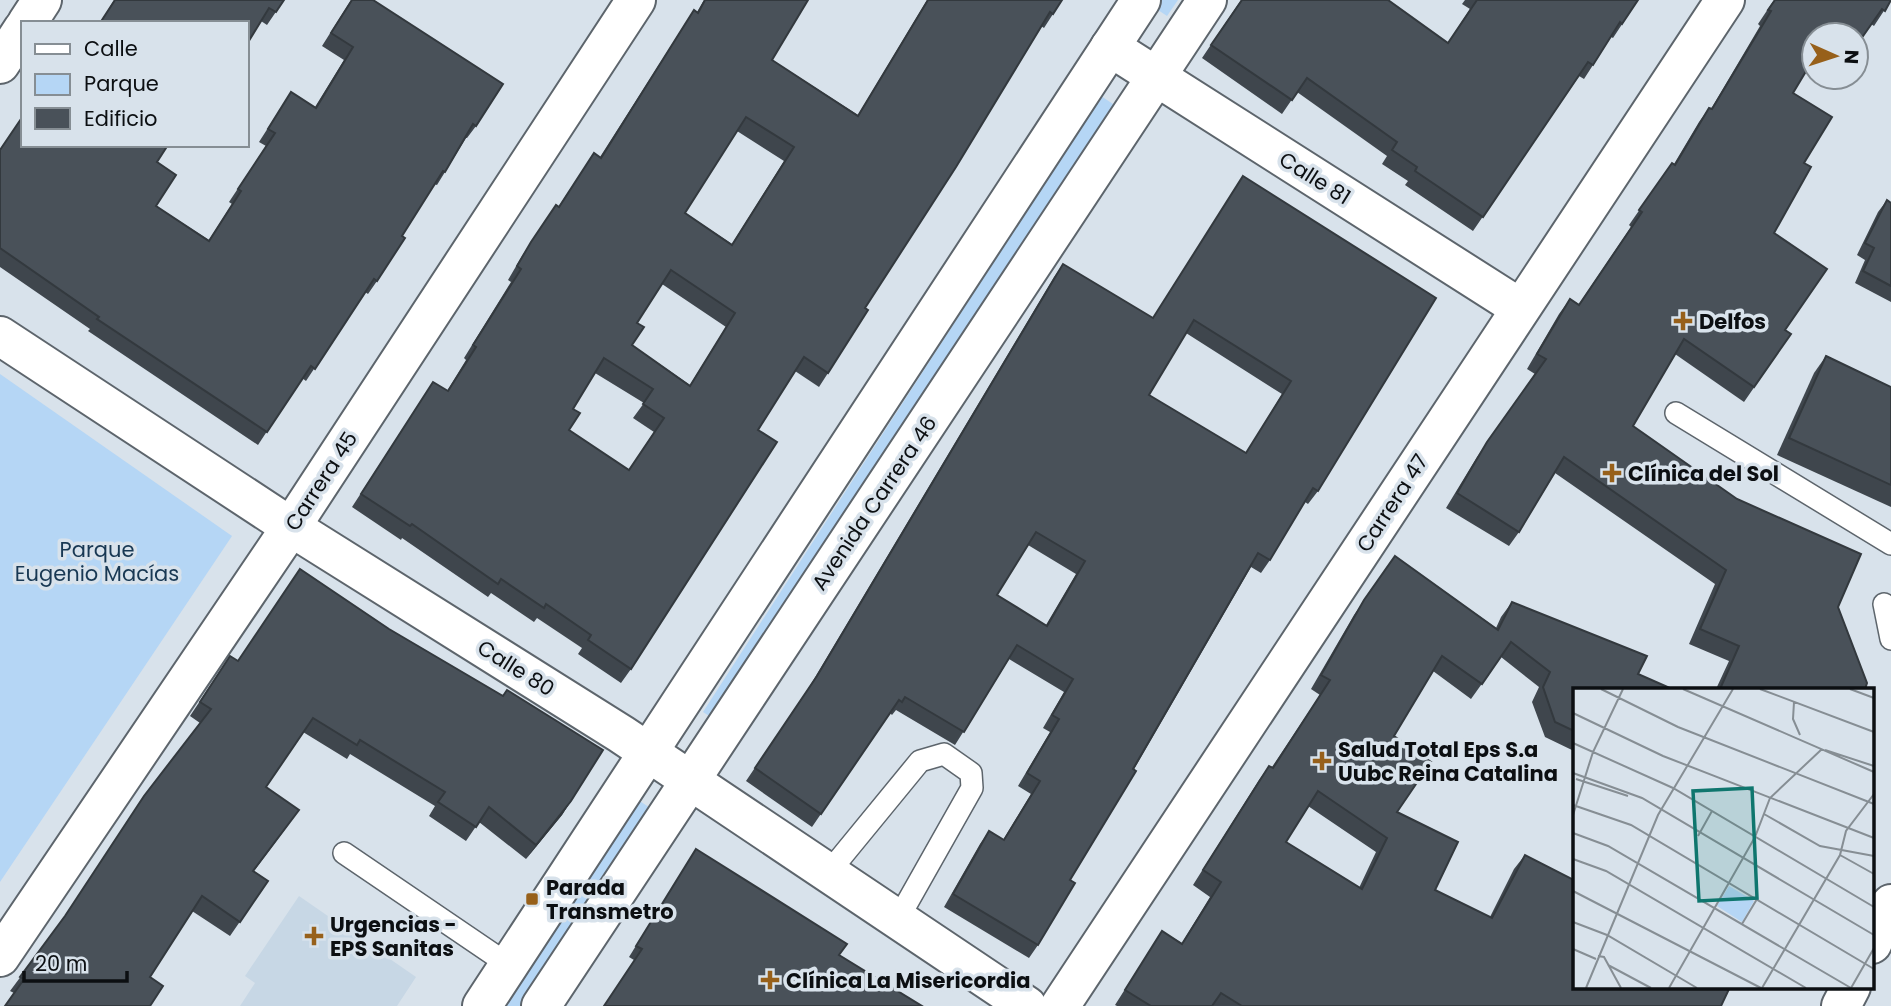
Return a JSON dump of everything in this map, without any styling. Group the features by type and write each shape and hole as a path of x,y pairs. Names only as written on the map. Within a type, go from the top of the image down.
{"street":[{"path":"28,21 42,0"},
{"name":"Carrera 45","path":"0,957 291,527 636,0"},
{"path":"482,1006 1141,0"},
{"name":"Avenida Carrera 46","path":"541,1006 1207,0"},
{"name":"Carrera 47","path":"1060,1006 1725,0"},
{"path":"0,64 21,32"},
{"name":"Calle 81","path":"1110,47 1520,308"},
{"name":"Calle 80","path":"0,336 291,527 691,779 1027,1006"},
{"path":"1874,940 1891,904"},
{"path":"1842,1006 1851,988"}],"lane":[{"path":"1676,413 1891,544"},
{"path":"1884,604 1891,639"},
{"path":"829,872 920,761 944,754 971,773 972,788 898,919"},
{"path":"344,853 509,965"}],"shaded area":[{"name":"Urgencias - EPS Sanitas","path":"299,896 416,977 397,1006 240,1006 255,983 245,976"}],"green space":[{"path":"1156,0 1178,0 1167,16 1152,6"},
{"path":"1101,96 1116,106 717,721 703,712"},
{"name":"Parque Eugenio Macías","path":"0,374 232,536 0,882"},
{"path":"638,800 652,809 522,1006 503,1006"}],"building":[{"path":"115,0 284,0 276,12 269,8 248,42 248,21 101,21"},
{"path":"352,0 373,0 503,84 476,126 473,124 402,236 405,238 377,281 374,279 315,369 311,366 267,432 97,319 99,317 0,248 0,150 21,119 21,147 165,147 157,162 176,175 156,206 209,241 241,191 238,189 275,133 268,129 291,92 316,108 353,47 331,33"},
{"path":"705,0 808,0 772,60 858,116 928,0 1062,0 1053,14 1050,12 956,167 865,308 868,310 828,373 804,357 758,430 777,442 631,669 588,640 591,635 546,604 544,608 501,579 498,584 412,524 410,526 361,494 433,382 448,391 476,347 473,345 521,269 517,266 531,242 556,205 559,207 594,153 601,158 694,10 698,13","holes":["746,117 794,147 732,245 685,213","671,270 735,313 690,386 632,345 644,327 637,323","604,358 653,389 643,404 664,418 629,470 569,430 580,413 573,409"]},
{"path":"1242,0 1388,0 1448,43 1477,0 1638,0 1622,24 1620,22 1593,65 1588,62 1483,217 1415,171 1417,167 1392,150 1397,142 1307,78 1292,100 1211,45"},
{"path":"1775,0 1891,0 1885,11 1882,9 1870,26 1870,21 1800,21 1800,81 1793,93 1832,117 1804,163 1811,167 1774,233 1827,269 1785,330 1791,334 1754,387 1684,339 1633,426 1737,499 1861,554 1838,607 1867,683 1865,688 1720,688 1739,646 1700,629 1726,570 1564,457 1519,532 1457,493 1487,442 1546,359 1537,354 1570,299 1579,305 1642,212 1639,210 1672,163 1675,165 1709,108 1712,109 1771,11 1768,10"},
{"path":"1243,176 1436,298 1318,491 1313,488 1270,560 1258,553 1133,769 1136,771 1070,880 1075,883 1038,945 953,894 989,831 1004,840 1040,781 1027,773 1059,719 1052,715 1073,679 1017,645 964,732 905,697 902,702 899,700 821,814 755,768 817,676 1063,264 1153,318","holes":["1194,320 1291,381 1246,453 1149,395","1036,532 1085,561 1047,626 997,595"]},
{"path":"1887,200 1891,203 1891,286 1863,271 1874,248 1865,243"},
{"path":"1826,356 1891,387 1891,485 1789,438"},
{"path":"1395,556 1498,630 1512,602 1647,656 1638,674 1670,688 1573,688 1573,731 1555,722 1543,687 1550,672 1511,642 1482,684 1442,656 1394,736 1431,762 1397,812 1458,842 1435,890 1492,918 1525,855 1573,879 1573,988 1730,988 1721,1006 1242,1006 1221,993 1212,1006 1151,1006 1125,990 1162,931 1182,944 1221,882 1203,870 1269,766 1273,768 1330,680 1321,675 1364,600","holes":["1318,791 1387,838 1362,889 1286,842"]},
{"path":"300,569 389,629 503,696 507,690 603,750 571,801 536,845 489,807 476,827 438,802 445,792 360,740 357,745 313,718 266,787 299,810 253,871 268,881 240,922 202,896 150,977 163,986 150,1006 5,1006 24,979 20,977 65,916 144,796 211,709 200,702 230,656 238,661"},
{"path":"696,849 847,944 839,955 922,1006 604,1006 642,949 636,946"}],"place":[{"name":"Delfos","path":"1683,321"},
{"name":"Clínica del Sol","path":"1612,473"},
{"name":"Salud Total Eps S.a Uubc Reina Catalina","path":"1322,761"},
{"name":"Parada Transmetro","path":"532,899"},
{"name":"Urgencias - EPS Sanitas","path":"314,936"},
{"name":"Clínica La Misericordia","path":"770,980"}]}
